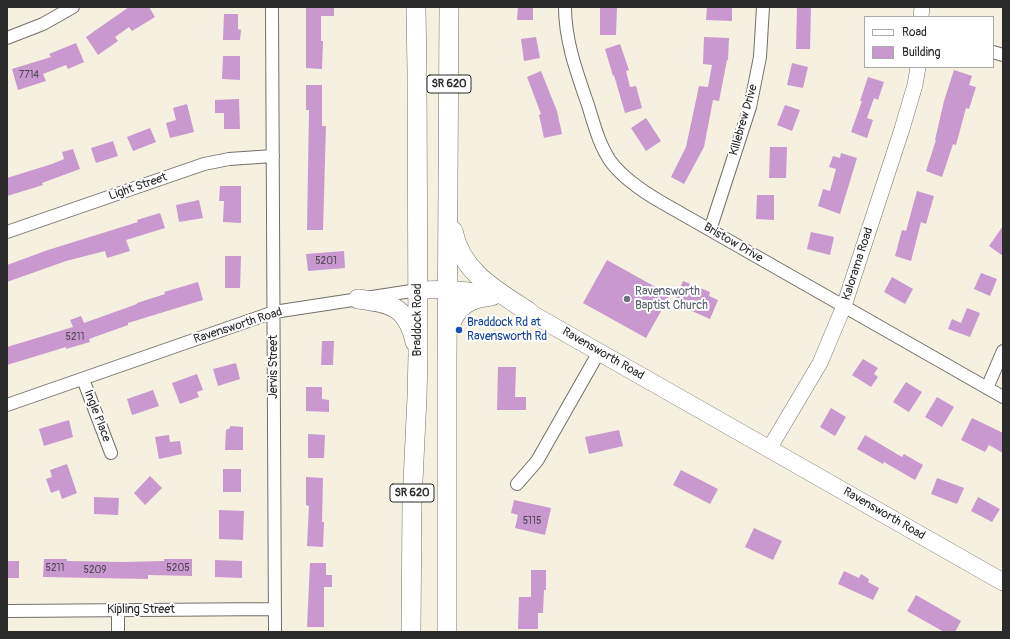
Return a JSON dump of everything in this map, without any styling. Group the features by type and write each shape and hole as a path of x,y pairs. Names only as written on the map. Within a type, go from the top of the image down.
{"main road":[{"name":"Braddock Road","path":"411,632 412,502 418,355 416,7"},
{"name":"SR 620","path":"447,632 449,7"},
{"path":"448,178 455,240 461,255 476,274 485,282 529,312"},
{"name":"Ravensworth Road","path":"418,290 448,289 479,292 529,312 1003,582"},
{"path":"447,336 452,318 459,308 476,299 492,296"},
{"path":"358,299 392,305 401,313 413,335 418,355"}],"street":[{"path":"7,38 43,24 72,7"},
{"name":"Jervis Street","path":"272,7 275,632"},
{"name":"Bristow Drive","path":"565,7 572,58 597,134 610,161 618,170 640,189 1003,397"},
{"name":"Killebrew Drive","path":"710,230 750,107 760,57 763,7"},
{"name":"Kalorama Road","path":"769,449 820,363 844,306 902,129 918,68"},
{"name":"Light Street","path":"7,232 204,164 229,159 273,156"},
{"name":"Ravensworth Road","path":"7,405 274,312 418,290"},
{"path":"987,388 1003,351"},
{"path":"517,484 537,461 599,352"},
{"name":"Ingle Place","path":"83,379 111,453"},
{"name":"Kipling Street","path":"7,611 275,609"},
{"path":"118,610 118,632"}],"building":[{"path":"129,7 149,7 155,17 132,31 129,27 115,37 118,41 98,55 86,37"},
{"path":"306,7 334,7 334,16 321,16 321,41 323,41 322,69 306,68"},
{"path":"518,7 533,7 533,20 517,20"},
{"path":"600,7 617,7 616,35 600,35"},
{"path":"707,7 732,7 732,21 706,20"},
{"path":"797,7 811,7 810,49 796,49"},
{"path":"224,14 238,14 238,29 241,30 240,40 223,40"},
{"path":"536,37 540,58 524,61 521,39"},
{"path":"704,37 729,38 728,60 719,101 713,100 704,147 684,184 671,177 686,147 699,86 708,87 712,65 703,64"},
{"path":"76,43 84,62 68,69 66,65 43,74 46,81 18,90 12,69 51,57 49,54"},
{"path":"620,44 629,70 626,71 630,87 636,86 642,108 625,113 605,49"},
{"path":"223,56 240,56 240,80 222,79"},
{"path":"792,63 808,67 803,88 787,85"},
{"path":"954,70 972,76 969,85 976,87 969,109 966,108 956,145 953,144 942,177 926,171 936,140 944,101"},
{"path":"541,71 557,111 562,134 544,138 539,115 541,114 527,77"},
{"path":"868,77 884,82 878,100 874,98 867,118 873,120 867,138 851,132 862,101 860,101"},
{"path":"306,85 322,85 322,126 326,126 323,230 307,230 309,110 306,110"},
{"path":"239,99 240,129 224,129 224,113 215,113 215,100"},
{"path":"187,104 194,132 170,138 166,123 176,120 173,108"},
{"path":"785,105 800,110 792,131 777,125"},
{"path":"646,118 661,141 646,151 631,128"},
{"path":"150,128 156,142 133,151 127,137"},
{"path":"113,141 118,156 96,163 91,148"},
{"path":"770,147 787,147 786,178 769,178"},
{"path":"73,149 80,169 42,183 43,185 7,196 7,178 64,159 62,152"},
{"path":"841,153 857,158 840,214 818,206 823,189 830,191 836,169 829,167 833,156 840,158"},
{"path":"220,186 241,186 241,223 223,222 224,201 219,201"},
{"path":"917,191 934,196 926,224 921,222 911,261 895,256 902,230 906,231"},
{"path":"757,195 774,195 774,220 756,219"},
{"path":"199,200 203,218 179,222 176,205"},
{"path":"160,213 165,228 126,240 130,251 107,258 105,251 66,261 7,282 7,265 48,250 138,222 137,220"},
{"path":"1003,226 1003,256 989,246"},
{"path":"811,232 834,237 830,255 807,249"},
{"path":"344,251 345,268 308,271 306,254"},
{"path":"225,256 241,256 240,288 225,288"},
{"name":"Ravensworth Baptist Church","path":"607,260 670,295 646,338 583,303"},
{"path":"981,273 997,279 990,296 974,289"},
{"path":"892,277 913,289 905,304 884,292"},
{"path":"683,281 710,292 709,296 718,300 710,319 674,303"},
{"path":"198,282 203,300 128,323 128,325 89,339 90,342 66,349 66,347 7,365 7,347 73,327 70,320 81,316 84,323 165,294 164,292"},
{"path":"967,308 980,313 970,337 948,329 952,319 961,323"},
{"path":"322,341 334,341 333,365 321,365"},
{"path":"863,359 878,368 874,374 878,377 871,387 852,375"},
{"path":"236,363 240,379 218,386 213,369"},
{"path":"498,367 516,367 515,397 526,397 526,410 497,410"},
{"path":"197,374 203,390 197,392 199,397 180,404 172,383"},
{"path":"906,382 922,392 909,412 893,402"},
{"path":"306,387 322,387 322,399 329,400 329,412 306,411"},
{"path":"153,390 159,406 132,415 127,399"},
{"path":"937,397 954,407 942,427 925,417"},
{"path":"831,408 846,417 835,436 820,427"},
{"path":"972,418 1003,433 1003,453 989,445 985,452 961,440"},
{"path":"69,420 73,437 44,446 39,429"},
{"path":"230,426 243,427 243,450 225,450 226,430 230,428"},
{"path":"619,430 623,446 589,454 585,437"},
{"path":"308,434 325,435 324,458 308,458"},
{"path":"169,435 170,442 180,441 182,454 159,459 155,437"},
{"path":"865,435 902,457 904,454 923,465 915,480 884,462 883,464 857,449"},
{"path":"67,464 77,493 62,499 59,490 51,493 46,479 52,477 50,470"},
{"path":"223,469 241,469 241,492 223,492"},
{"path":"681,470 718,489 710,504 673,485"},
{"path":"150,476 162,488 145,505 134,493"},
{"path":"306,477 323,478 323,547 307,546 309,506 306,505"},
{"path":"937,478 964,488 957,504 931,494"},
{"path":"94,497 119,498 118,515 94,514"},
{"path":"978,497 1000,509 992,522 971,511"},
{"path":"514,500 551,508 545,535 515,528 518,515 511,513"},
{"path":"219,510 244,511 243,540 219,539"},
{"path":"754,528 782,541 773,560 745,547"},
{"path":"44,559 124,562 164,561 164,559 192,559 192,576 148,575 148,579 43,577"},
{"path":"215,560 242,561 242,578 215,577"},
{"path":"7,561 19,561 19,578 7,578"},
{"path":"310,563 326,563 326,575 332,575 332,587 324,587 324,627 307,627"},
{"path":"531,570 546,570 546,590 544,590 543,613 538,613 538,629 518,629 519,597 531,597"},
{"path":"844,571 859,578 861,574 869,579 868,582 879,588 873,600 838,584"},
{"path":"916,595 961,621 955,632 944,632 907,611"}],"place":[{"name":"Ravensworth Baptist Church","path":"627,299"},
{"name":"Braddock Rd at Ravensworth Rd","path":"459,330"}]}
